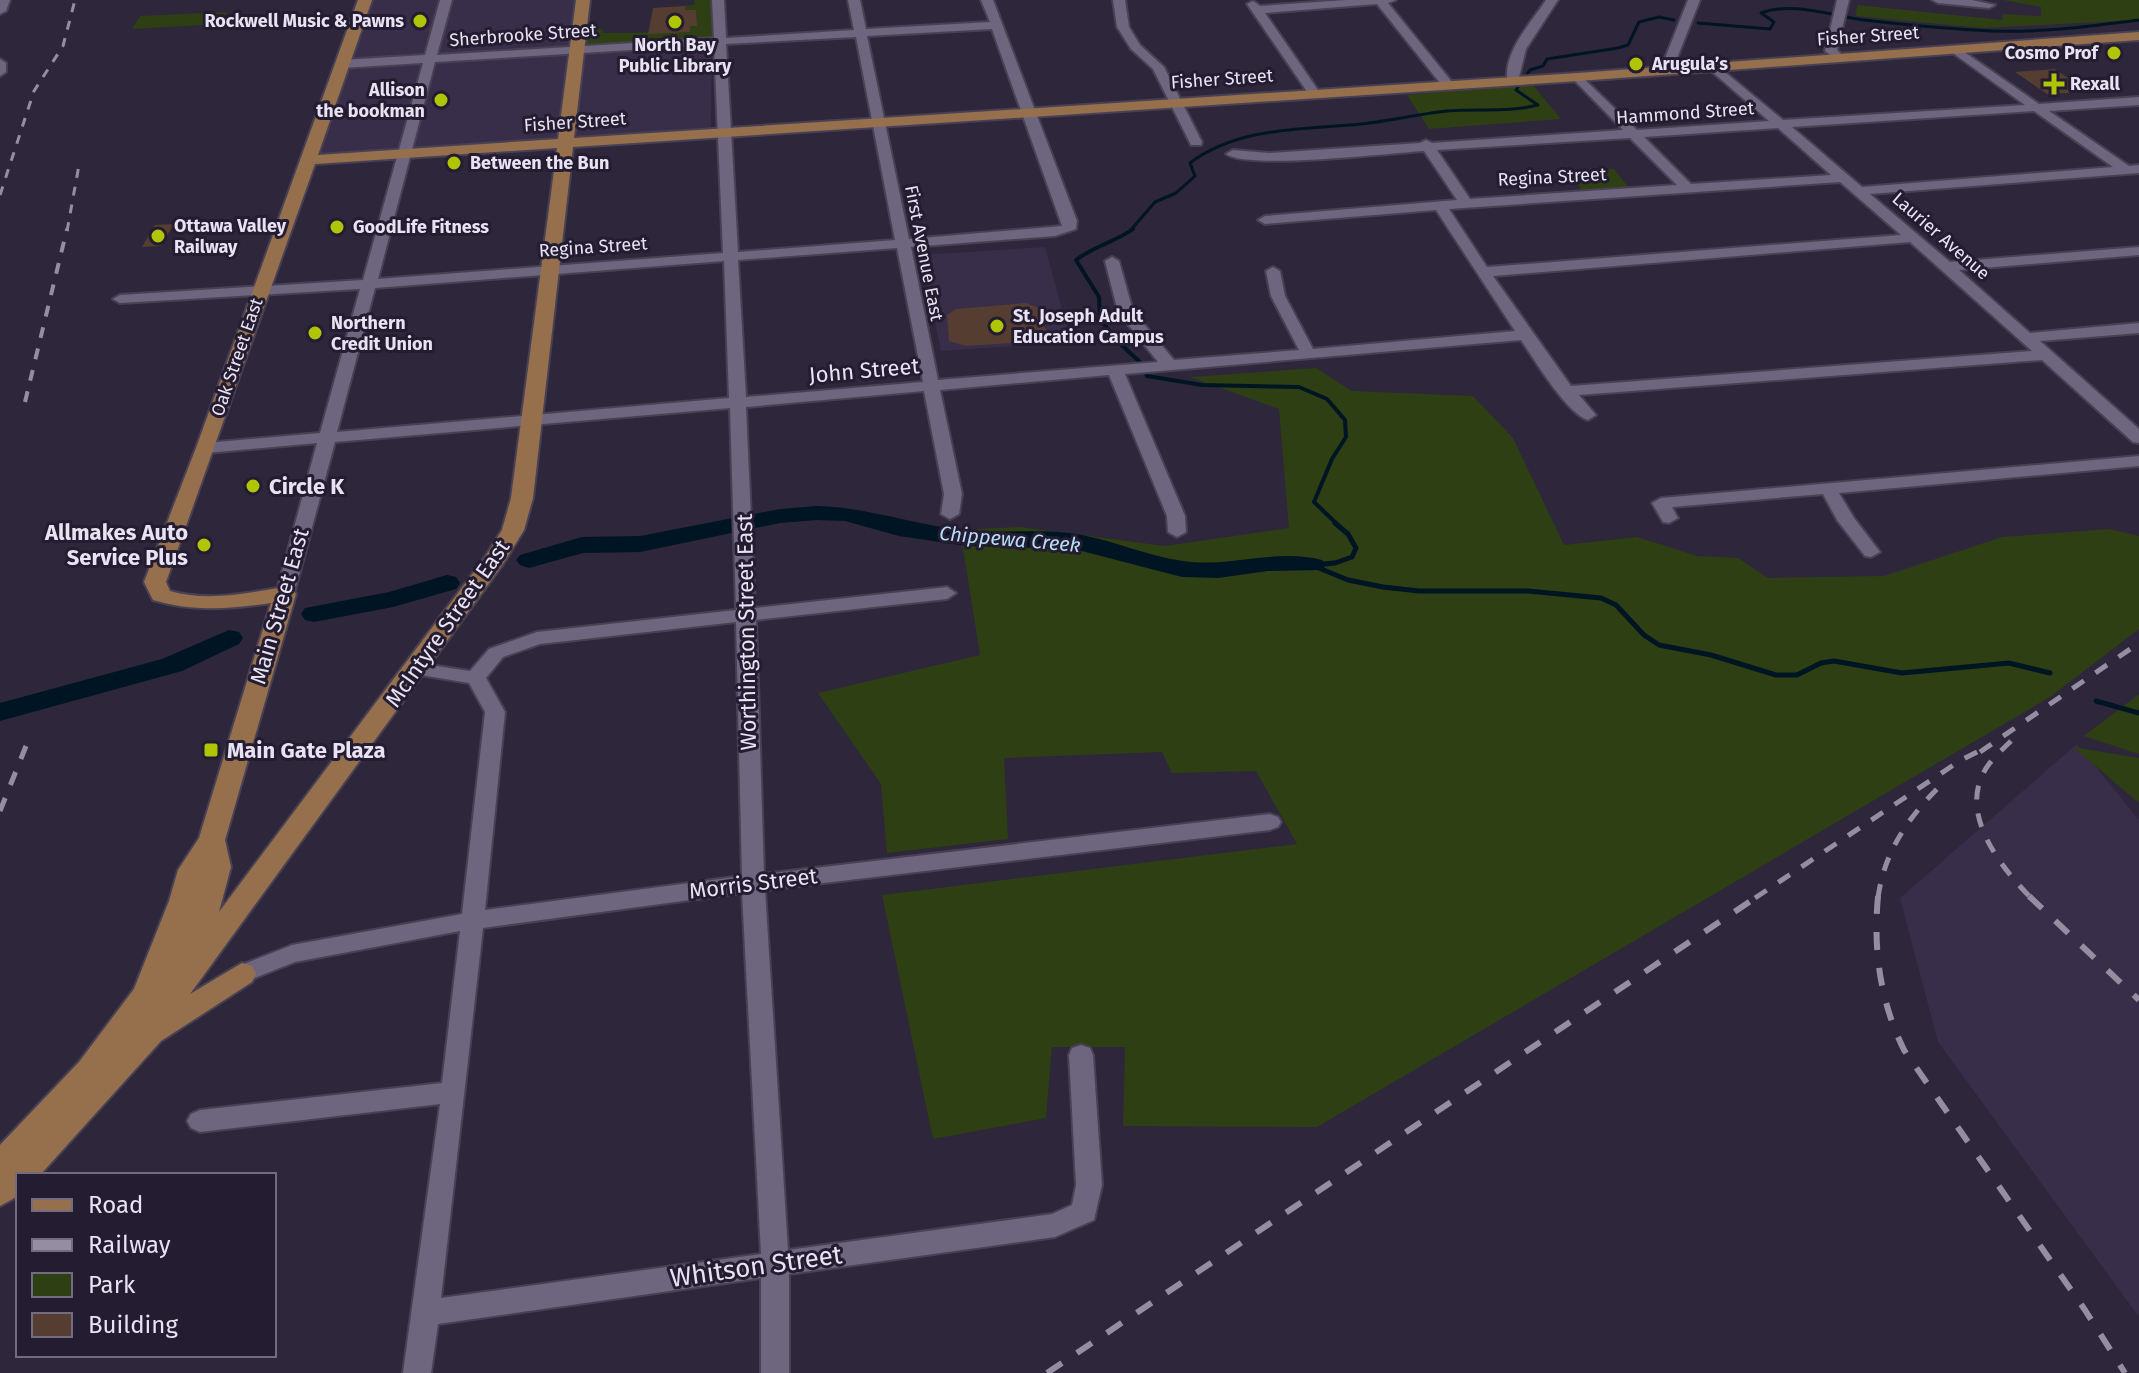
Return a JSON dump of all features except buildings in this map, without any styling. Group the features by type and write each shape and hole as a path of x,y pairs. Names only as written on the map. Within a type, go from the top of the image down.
{"main road":[{"name":"Oak Street East","path":"285,594 184,603 161,595 155,582 206,448 365,0"},
{"name":"McIntyre Street East","path":"176,991 416,669 513,530 522,498 583,0"},
{"name":"Fisher Street","path":"307,160 1578,77 2139,36"},
{"path":"1832,41 1848,50 1881,55"},
{"name":"Main Street East","path":"0,1164 19,1148 90,1071 146,994 183,901 191,870 212,840 285,594"},
{"path":"213,602 243,609 256,616 266,651"},
{"name":"Main Street East","path":"22,1173 147,1038 176,991 209,902 218,867 212,840"},
{"path":"147,1038 242,974"},
{"name":"Main Street East","path":"0,1192 16,1179"}],"street":[{"path":"0,11 4,0"},
{"name":"Main Street East","path":"285,594 446,0"},
{"name":"Worthington Street East","path":"718,0 728,256 745,540 753,883 775,1263 775,1373"},
{"name":"First Avenue East","path":"854,0 953,494 950,514"},
{"path":"987,0 1028,112"},
{"path":"1119,0 1123,27 1135,47 1158,67 1196,142"},
{"path":"1254,5 1383,0 1448,85"},
{"path":"1523,80 1512,72 1519,50 1552,0"},
{"path":"1666,71 1694,0"},
{"path":"1938,0 1989,5"},
{"path":"1254,5 1314,93"},
{"path":"1839,58 1831,51 1840,11"},
{"name":"Sherbrooke Street","path":"342,64 994,25"},
{"path":"1956,51 2133,170"},
{"path":"0,63 0,72"},
{"name":"Laurier Avenue","path":"1714,67 1947,267 2139,438"},
{"path":"1578,77 1688,189"},
{"name":"Hammond Street","path":"1233,154 1269,157 1426,144 1635,134 2139,101"},
{"name":"Regina Street","path":"120,299 369,284 1069,229 1070,221 1028,112"},
{"path":"1426,144 1466,203"},
{"path":"1858,191 2133,170"},
{"name":"Regina Street","path":"1265,220 1842,178"},
{"path":"1440,205 1526,335 1566,391 1588,415"},
{"path":"1484,272 1912,238"},
{"path":"1947,267 2139,251"},
{"path":"1112,261 1126,312 1171,367"},
{"path":"1273,271 1278,296 1308,353"},
{"path":"2026,338 2139,328"},
{"name":"John Street","path":"206,448 1526,335"},
{"path":"1566,391 2044,355"},
{"path":"1118,370 1176,516 1177,532"},
{"path":"2118,420 2139,419"},
{"path":"1669,518 1661,503 2139,461"},
{"path":"1828,488 1846,520 1871,552"},
{"path":"475,678 496,653 537,638 947,593"},
{"path":"416,669 475,678 495,712 470,921 454,1092 417,1373"},
{"name":"Morris Street","path":"242,974 292,954 470,921 753,883 1270,822"},
{"name":"Whitson Street","path":"425,1313 1055,1225 1084,1212 1089,1185 1081,1055"},
{"path":"200,1121 454,1092"}],"shaded area":[{"path":"369,0 582,0 577,49 712,42 711,127 315,156"},
{"path":"1045,247 1071,342 941,351 921,255"},
{"path":"2077,744 2139,820 2139,1317 1938,1042 1900,898"}],"green space":[{"path":"694,0 718,0 721,42 577,50 580,31 690,32 690,26 697,26 696,10 685,10 686,6 695,4"},
{"path":"2003,0 2139,0 2139,20 1982,28 1856,16 1857,5 2002,20 2003,14 2041,16 2041,7"},
{"path":"227,12 220,24 132,29 140,16"},
{"path":"1532,84 1561,119 1429,129 1407,95"},
{"path":"1614,169 1629,188 1582,191 1569,170"},
{"path":"1316,368 1352,391 1473,396 1513,438 1564,545 1637,537 1697,556 1738,558 1768,578 1884,576 2002,537 2110,529 2139,536 2139,629 2050,697 1317,1127 1123,1126 1125,1047 1052,1047 1046,1118 933,1139 882,895 1297,844 1256,771 1172,773 1162,752 1004,758 1008,839 887,853 881,784 818,693 980,655 960,530 1020,527 1165,546 1289,528 1279,409 1190,377"},
{"path":"2139,694 2139,754 2084,736"},
{"path":"2073,747 2139,758 2139,803"}],"waterway":[{"name":"Chippewa Creek","path":"1698,23 1770,29 1774,22 1761,13 1786,8 1880,22 1992,31 2047,30 2139,20"},
{"name":"Chippewa Creek","path":"1130,230 1155,202 1176,193 1195,176 1190,163 1229,142 1295,129 1361,124 1447,111 1515,109 1538,105 1516,90 1530,70 1543,66 1547,59 1628,45 1639,22 1659,17 1674,20"},
{"name":"Chippewa Creek","path":"1130,230 1076,260 1099,297 1100,318 1113,337 1142,364 1147,376 1202,385 1299,387 1327,399 1345,420 1346,437 1332,459 1314,502 1338,525"},
{"name":"Chippewa Creek","path":"529,560 582,545 640,544 780,516 817,513 845,514 899,528 967,538 1075,541 1182,569 1218,570 1268,563 1313,565"},
{"name":"Chippewa Creek","path":"1313,565 1335,563 1352,557 1356,548 1348,534 1335,523"},
{"path":"1314,566 1348,580 1383,587 1419,591 1528,591 1601,598 1616,605 1644,635 1659,645 1711,655 1776,675 1797,675 1821,663 1834,661 1902,673 2009,663 2050,673"},
{"name":"Chippewa Creek","path":"314,614 393,599 447,583"},
{"name":"Chippewa Creek","path":"0,712 172,665 229,638"},
{"path":"2096,701 2139,713"}],"railway":[{"path":"0,195 34,91 63,46 75,0"},
{"path":"67,231 79,165"},
{"path":"25,402 67,229"},
{"path":"1980,752 2139,643"},
{"path":"2011,741 1989,764 1980,782 1977,800 1979,818 1985,836 2006,870 2030,897"},
{"path":"0,811 26,746"},
{"path":"1755,898 1961,760 1987,747"},
{"path":"1878,898 1886,865 1900,835 1943,783"},
{"path":"1047,1373 1758,896"},
{"path":"1878,896 1880,975 1889,1013 1904,1050 2085,1310 2125,1373"},
{"path":"2030,897 2139,1000"}],"place":[{"name":"Rockwell Music & Pawns","path":"420,21"},
{"name":"North Bay Public Library","path":"675,22"},
{"name":"Cosmo Prof","path":"2114,53"},
{"name":"Arugula’s","path":"1636,64"},
{"name":"Rexall","path":"2054,84"},
{"name":"Allison the bookman","path":"441,100"},
{"name":"Between the Bun","path":"454,163"},
{"name":"GoodLife Fitness","path":"337,227"},
{"name":"Ottawa Valley Railway","path":"158,236"},
{"name":"St. Joseph Adult Education Campus","path":"997,326"},
{"name":"Northern Credit Union","path":"315,333"},
{"name":"Circle K","path":"253,486"},
{"name":"Allmakes Auto Service Plus","path":"204,545"},
{"name":"Main Gate Plaza","path":"211,750"}]}
